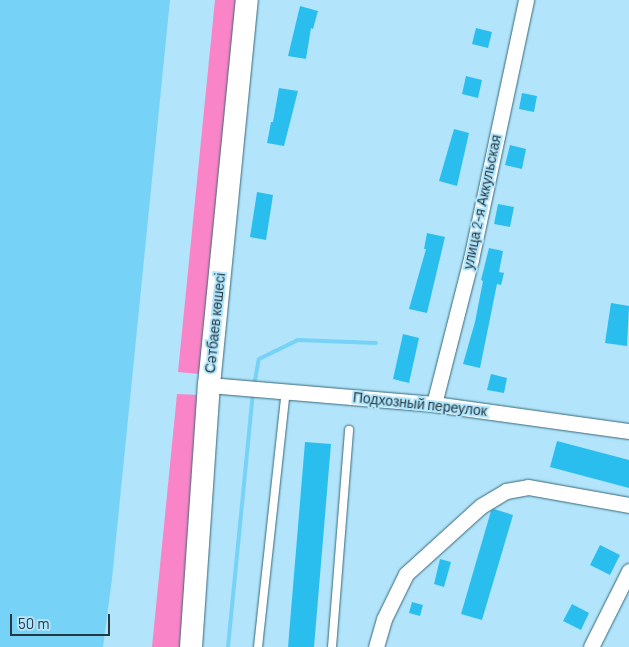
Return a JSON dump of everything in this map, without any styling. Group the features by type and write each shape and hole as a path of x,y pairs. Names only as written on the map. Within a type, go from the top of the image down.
{"main road":[{"name":"Сәтбаев көшесі","path":"192,647 209,385 247,0"}],"street":[{"name":"улица 2-я Аккульская","path":"434,404 471,259 526,0"},
{"name":"Подхозный переулок","path":"209,385 434,404 629,431"},
{"path":"376,647 384,620 406,574 481,506 506,492 528,487 629,505"},
{"path":"591,647 629,571"}],"lane":[{"path":"258,647 286,391"},
{"path":"332,647 349,430"}],"shaded area":[{"path":"215,0 246,0 199,374 178,372"},
{"path":"177,394 200,395 182,647 152,647"}],"water":[{"path":"0,0 170,0 112,579 103,647 0,647"}],"building":[{"path":"300,6 318,11 313,29 311,28 306,59 288,56"},
{"path":"476,28 492,32 488,48 472,44"},
{"path":"466,76 482,80 478,98 462,94"},
{"path":"279,88 298,91 284,146 267,143"},
{"path":"522,93 537,96 534,112 519,109"},
{"path":"454,129 469,133 457,186 439,181"},
{"path":"510,145 526,149 522,169 505,165"},
{"path":"257,192 273,195 266,240 250,237"},
{"path":"498,204 514,207 510,227 494,224"},
{"path":"427,233 445,237 427,313 409,309 426,249 424,249"},
{"path":"489,248 503,251 499,272 504,273 501,285 497,284 480,368 463,364 475,322 483,281 481,280"},
{"path":"611,303 629,306 627,346 605,343"},
{"path":"403,334 419,338 409,383 393,379"},
{"path":"491,374 507,378 504,393 487,390"},
{"path":"557,441 629,460 629,488 550,467"},
{"path":"305,442 331,444 314,647 288,647"},
{"path":"494,509 513,515 482,620 461,614 491,511"},
{"path":"600,545 620,555 610,575 590,565"},
{"path":"440,559 451,562 444,587 434,584"},
{"path":"412,602 423,605 420,616 409,613"},
{"path":"572,604 589,613 581,630 563,621"}],"waterway":[{"path":"254,386 259,359 298,340 376,343"},
{"path":"228,647 253,393"}]}
